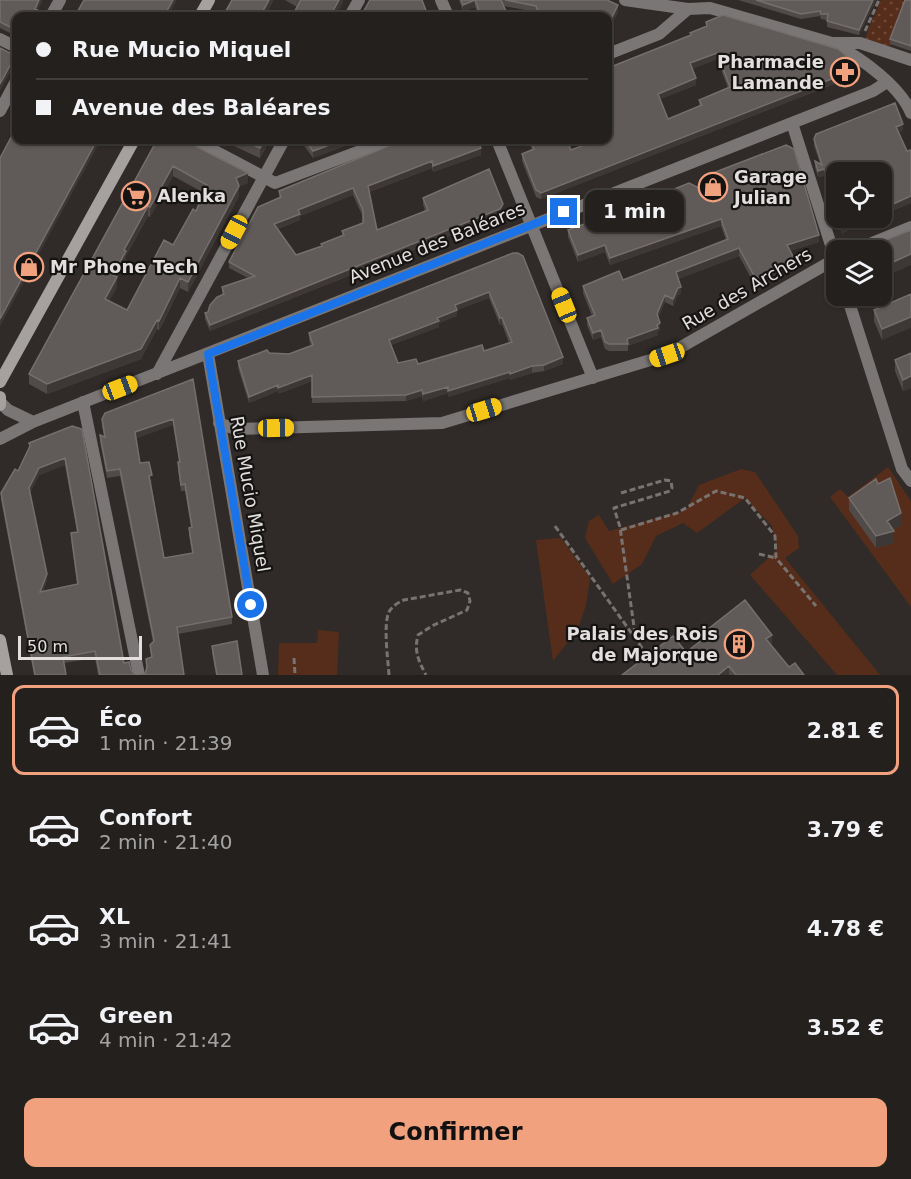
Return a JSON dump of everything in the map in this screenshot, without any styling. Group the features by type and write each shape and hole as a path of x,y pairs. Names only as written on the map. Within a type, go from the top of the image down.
{"main road":[{"path":"0,382 132,144"},
{"path":"0,640 7,675"}],"street":[{"path":"625,0 659,2 688,9 710,8 832,43 856,55 876,71 908,105 911,113"},
{"path":"612,52 659,34 688,9"},
{"path":"832,43 863,44 910,56"},
{"name":"Avenue des Baléares","path":"0,439 33,422 83,402 873,92 887,82"},
{"path":"0,111 12,88"},
{"path":"792,123 830,240"},
{"path":"202,144 275,183 378,144"},
{"path":"157,374 282,144"},
{"path":"499,144 593,378"},
{"path":"879,240 911,227"},
{"name":"Rue des Archers","path":"219,423 235,429 442,423 667,355 826,266"},
{"path":"850,306 902,469 911,482"},
{"name":"Rue Mucio Miquel","path":"208,354 263,675"},
{"path":"0,402 8,410 33,422"},
{"path":"83,402 139,675"}],"path":[{"path":"863,44 879,0"},
{"path":"621,493 666,480 671,481 670,491 614,508 621,530 636,640"},
{"path":"621,530 677,513 716,491 745,498 775,536 776,558"},
{"path":"555,526 657,667"},
{"path":"759,554 776,558 816,606"},
{"path":"389,675 386,640 388,612 404,600 460,590 468,593 470,601 467,610 418,635 417,658 426,675"},
{"path":"294,658 295,675"}],"shaded area":[{"path":"881,0 906,2 890,47 865,38"},
{"path":"888,467 911,501 911,607 830,497 840,489 848,497"},
{"path":"741,469 755,472 798,536 799,548 785,558 880,675 837,675 750,575 777,550 772,526 745,498 697,533 683,523 656,536 642,564 613,584 585,538 589,521 599,515 609,531 686,510 699,485"},
{"path":"561,538 590,578 586,605 578,629 553,661 536,540"},
{"path":"318,630 339,632 337,675 278,675 279,643 317,643"}],"building":[{"path":"0,0 39,0 35,9 39,12 12,12 12,28 0,22"},
{"path":"84,0 173,0 166,12 77,12"},
{"path":"232,0 269,0 263,11 265,12 225,12"},
{"path":"301,0 339,0 332,12 294,12"},
{"path":"370,0 422,0 426,12 363,12"},
{"path":"461,0 475,0 463,5"},
{"path":"475,0 501,0 506,12 480,12"},
{"path":"505,0 607,0 618,5 612,17 612,12 538,12 536,6"},
{"path":"756,0 873,0 859,30 827,21 828,14 821,14 820,11 801,14"},
{"path":"905,0 911,0 911,46 890,39"},
{"path":"723,15 838,49 850,59 852,71 541,193 536,190 522,154 534,149 532,144 569,144 571,150 587,144 612,144 612,66 691,35 690,33 707,26 706,22","holes":["717,53 730,87 699,100 702,105 668,119 658,94 696,78 690,63"]},
{"path":"0,48 10,53 12,62 0,84"},
{"path":"895,103 903,124 896,127 907,151 911,150 911,196 892,205 892,162 826,162 826,175 824,169 818,171 815,161 822,165 814,139 816,134"},
{"path":"12,136 12,144 95,144 0,319 0,158"},
{"path":"155,144 192,144 248,173 236,178 239,186 188,282 180,278 159,321 157,320 141,349 47,384 29,374","holes":["173,166 207,185 196,211 193,209 173,245 164,240 127,310 105,299 117,277 113,275 126,251 124,250"]},
{"path":"308,144 332,144 313,151"},
{"path":"393,144 479,144 481,148 433,166 432,161 368,186 377,230 428,210 423,198 489,169 503,204 500,209 210,325 205,313 217,297 224,294 222,287 255,276 229,262 258,207 281,197 279,191","holes":["353,188 363,210 363,223 342,231 344,235 321,244 322,246 296,255 274,224 300,214 298,210"]},
{"path":"786,145 794,149 819,235 787,245 795,260 757,281 739,248 676,272 681,287 678,288 673,299 665,295 657,314 660,323 657,325 658,328 627,339 628,344 609,344 605,342 601,330 593,333 587,318 595,315 583,286 619,271 623,280 728,239 721,219 610,258 605,245 578,255 568,230 587,223 589,230 638,210 640,215 677,204 672,190 689,183 701,189 705,176"},
{"path":"911,230 911,254 892,263 892,240 886,240"},
{"path":"518,253 523,256 563,357 544,365 532,366 448,391 448,387 423,394 422,390 406,395 312,397 312,375 249,397 238,361 267,350 269,353 289,354 313,345 309,333","holes":["489,292 512,342 484,351 482,345 418,364 416,359 398,363 389,340 439,321 437,318 457,310 455,305"]},
{"path":"911,294 911,317 882,329 874,310 883,306 892,306 892,302"},
{"path":"911,353 911,376 903,380 895,360"},
{"path":"193,379 232,617 177,627 184,675 139,675 145,674 146,659 152,657 150,645 154,641 120,469 107,471 100,435 105,437 102,419 105,413","holes":["173,419 180,462 178,462 181,485 185,484 192,527 189,528 193,553 164,558 149,476 152,475 149,462 140,463 135,432"]},
{"path":"72,426 82,429 124,663 129,662 135,675 100,675 95,651 63,657 66,675 35,675 1,493 15,469 18,471 30,446 29,443","holes":["65,458 78,532 71,533 78,584 40,592 47,574 29,488 39,468"]},
{"path":"890,478 901,513 887,521 894,531 876,536 849,498 876,479 878,484"},
{"name":"Palais des Rois de Majorque","path":"745,600 772,635 766,639 789,667 795,663 804,675 736,675 729,666 718,675 622,675 673,636 686,652 710,634 707,630"},
{"path":"237,641 242,675 217,675 212,646"}],"place":[{"name":"Pharmacie Lamande","path":"845,72"},
{"name":"Garage Julian","path":"713,187"},
{"name":"Alenka","path":"136,196"},
{"name":"Mr Phone Tech","path":"29,267"},
{"name":"Palais des Rois de Majorque","path":"739,644"}],"route":[{"path":"251,605 208,354 564,212"}]}
